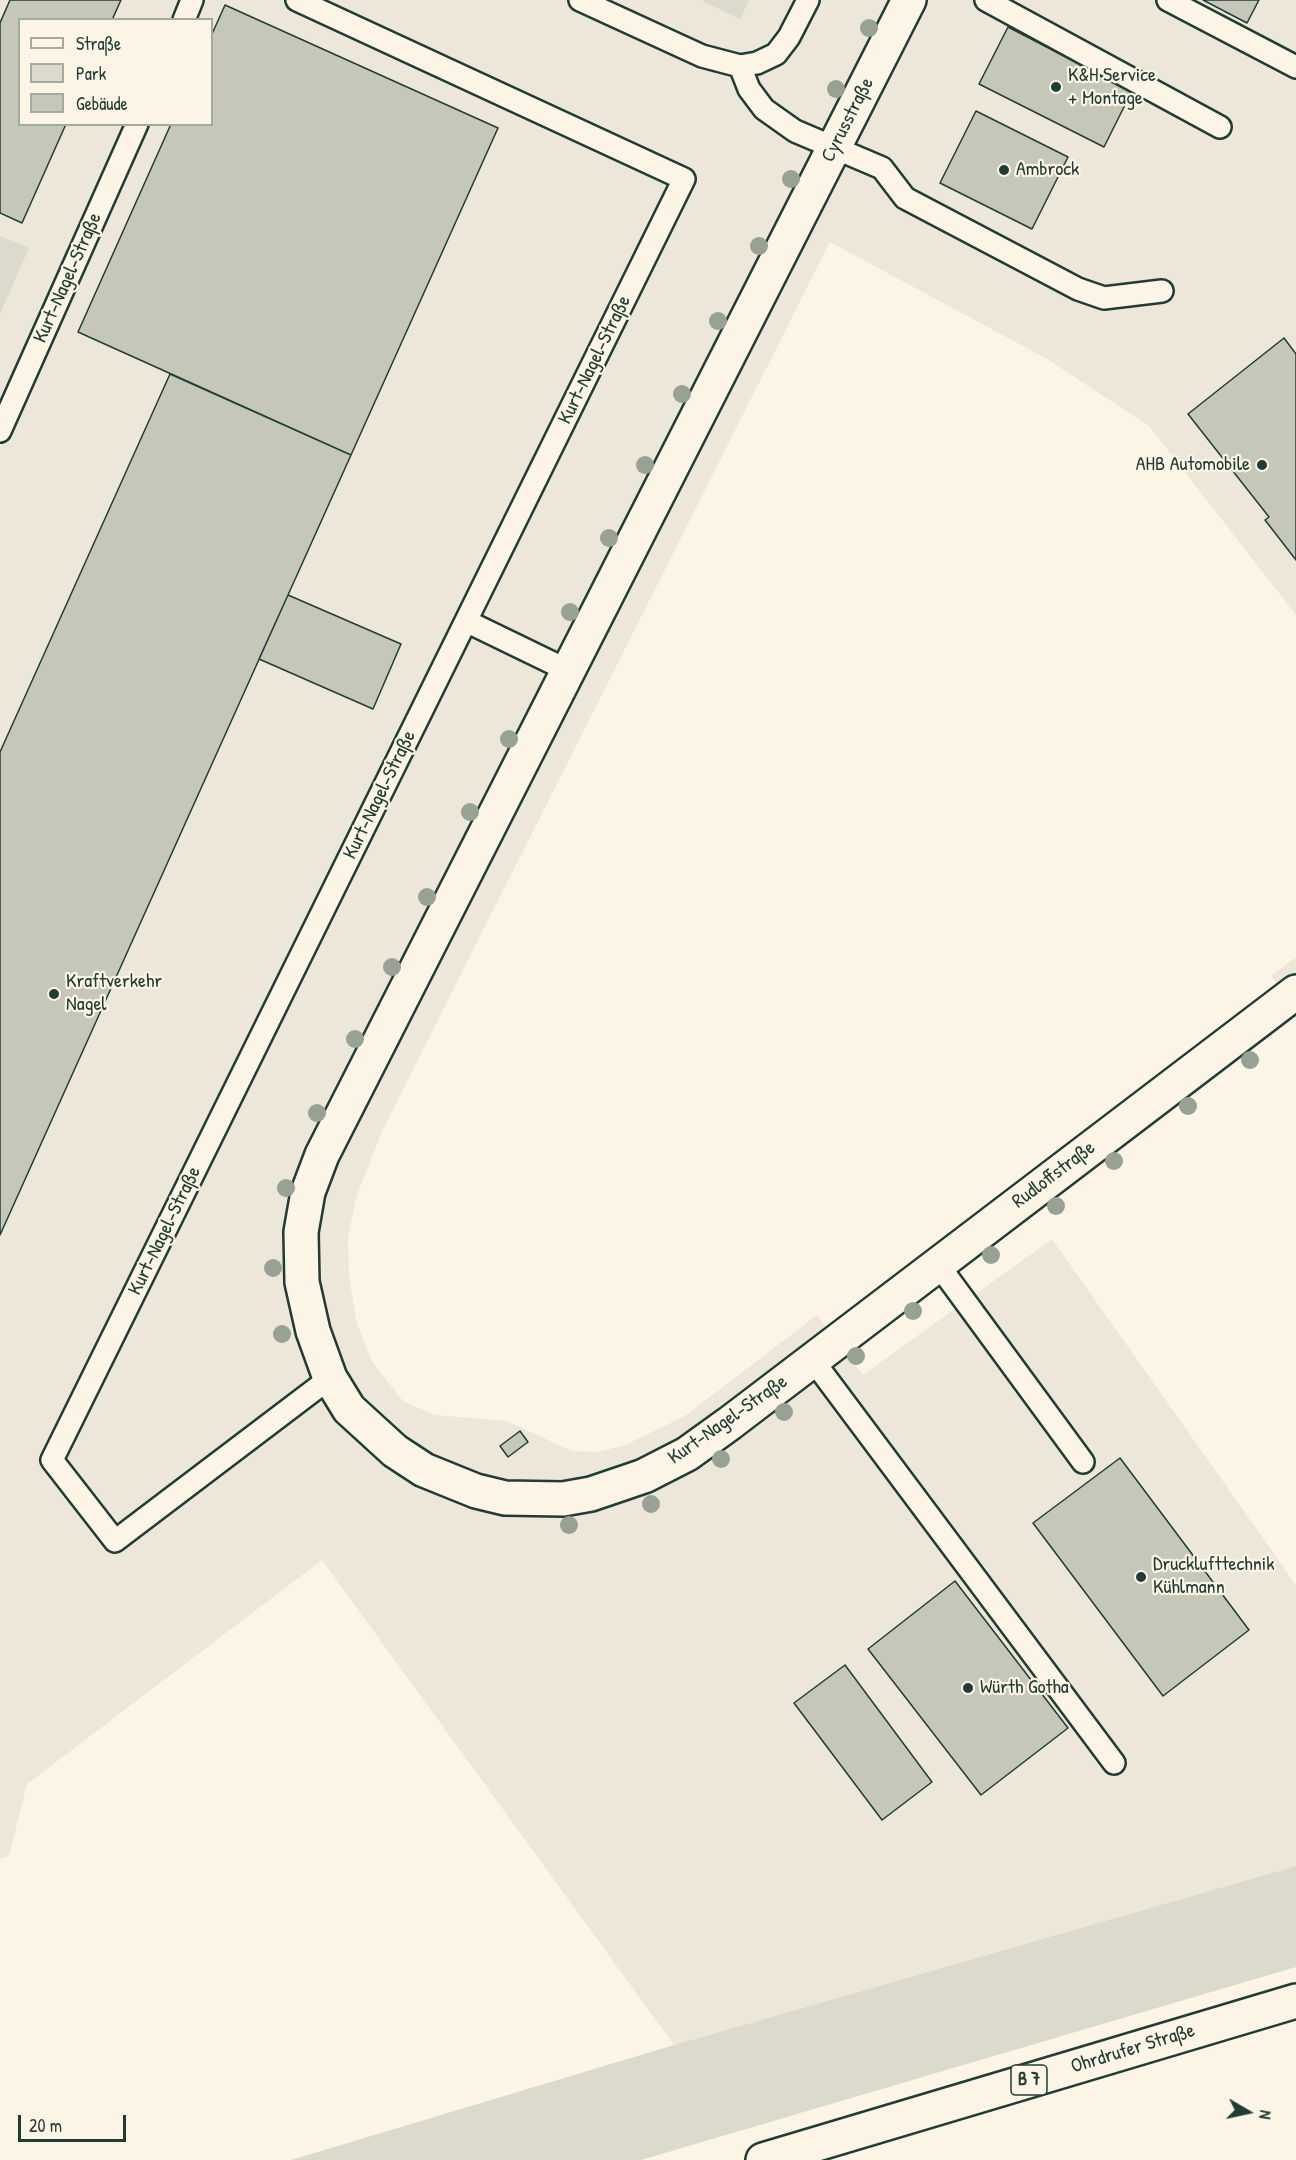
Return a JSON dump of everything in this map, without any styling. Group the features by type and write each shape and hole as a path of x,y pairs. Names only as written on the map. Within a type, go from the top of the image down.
{"street":[{"name":"Cyrusstraße","path":"788,240 909,0"},
{"name":"Kurt-Nagel-Straße","path":"788,240 322,1155 308,1192 301,1232 302,1282 313,1331 330,1378 349,1409 394,1451 424,1470 476,1491 505,1498 563,1499 591,1494 644,1476 687,1454 812,1359"},
{"name":"Rudloffstraße","path":"812,1359 1296,992"},
{"name":"Ohrdrufer Straße","path":"763,2160 1296,2001"}],"lane":[{"path":"185,18 192,0"},
{"name":"Kurt-Nagel-Straße","path":"297,0 684,179 52,1460 115,1540 330,1378"},
{"path":"580,0 702,56 740,66 757,63 776,54 789,37 808,0"},
{"path":"986,0 1220,127"},
{"path":"1168,0 1296,67"},
{"path":"740,66 749,89 764,109 795,131 882,168 905,198 1078,289 1104,298 1162,291"},
{"name":"Kurt-Nagel-Straße","path":"0,430 136,126"},
{"path":"466,621 569,671"},
{"path":"937,1263 1083,1462"},
{"path":"812,1359 1114,1763"}],"shaded area":[{"path":"0,0 1296,0 1296,615 1149,426 1047,359 830,242 382,1131 357,1195 348,1237 349,1278 357,1324 373,1363 403,1401 434,1415 507,1421 572,1451 596,1452 623,1446 685,1416 817,1315 863,1375 1052,1239 1296,1585 1296,1866 674,2045 322,1560 27,1784 9,1856 0,1858"},
{"path":"1296,957 1296,1009 1271,976"}],"green space":[{"path":"701,0 749,0 740,19"},
{"path":"0,236 29,248 0,314"},
{"path":"1296,1866 1296,1967 641,2160 291,2160 674,2045"}],"building":[{"path":"10,0 121,0 113,18 18,18 18,126 65,126 22,223 0,213 0,23"},
{"path":"1203,0 1259,0 1247,23"},
{"path":"225,5 498,128 351,455 78,332 170,126 213,126 213,32"},
{"name":"K&H Service + Montage","path":"1008,27 1132,91 1104,147 979,84"},
{"name":"Ambrock","path":"976,111 1068,157 1032,229 940,183"},
{"name":"AHB Automobile","path":"1284,338 1296,354 1296,560 1265,520 1269,517 1188,414"},
{"name":"Kraftverkehr Nagel","path":"170,374 351,455 0,1235 0,752"},
{"path":"288,595 401,644 373,709 259,659"},
{"path":"520,1431 528,1442 508,1457 500,1446"},
{"name":"Drucklufttechnik Kühlmann","path":"1120,1458 1249,1630 1163,1696 1033,1523"},
{"name":"Würth Gotha","path":"955,1581 1068,1728 981,1795 868,1649"},
{"path":"845,1665 932,1782 882,1820 794,1703"}],"place":[{"name":"K&H Service + Montage","path":"1056,87"},
{"name":"Ambrock","path":"1004,170"},
{"name":"AHB Automobile","path":"1262,465"},
{"name":"Kraftverkehr Nagel","path":"54,994"},
{"name":"Drucklufttechnik Kühlmann","path":"1141,1577"},
{"name":"Würth Gotha","path":"968,1688"}]}
